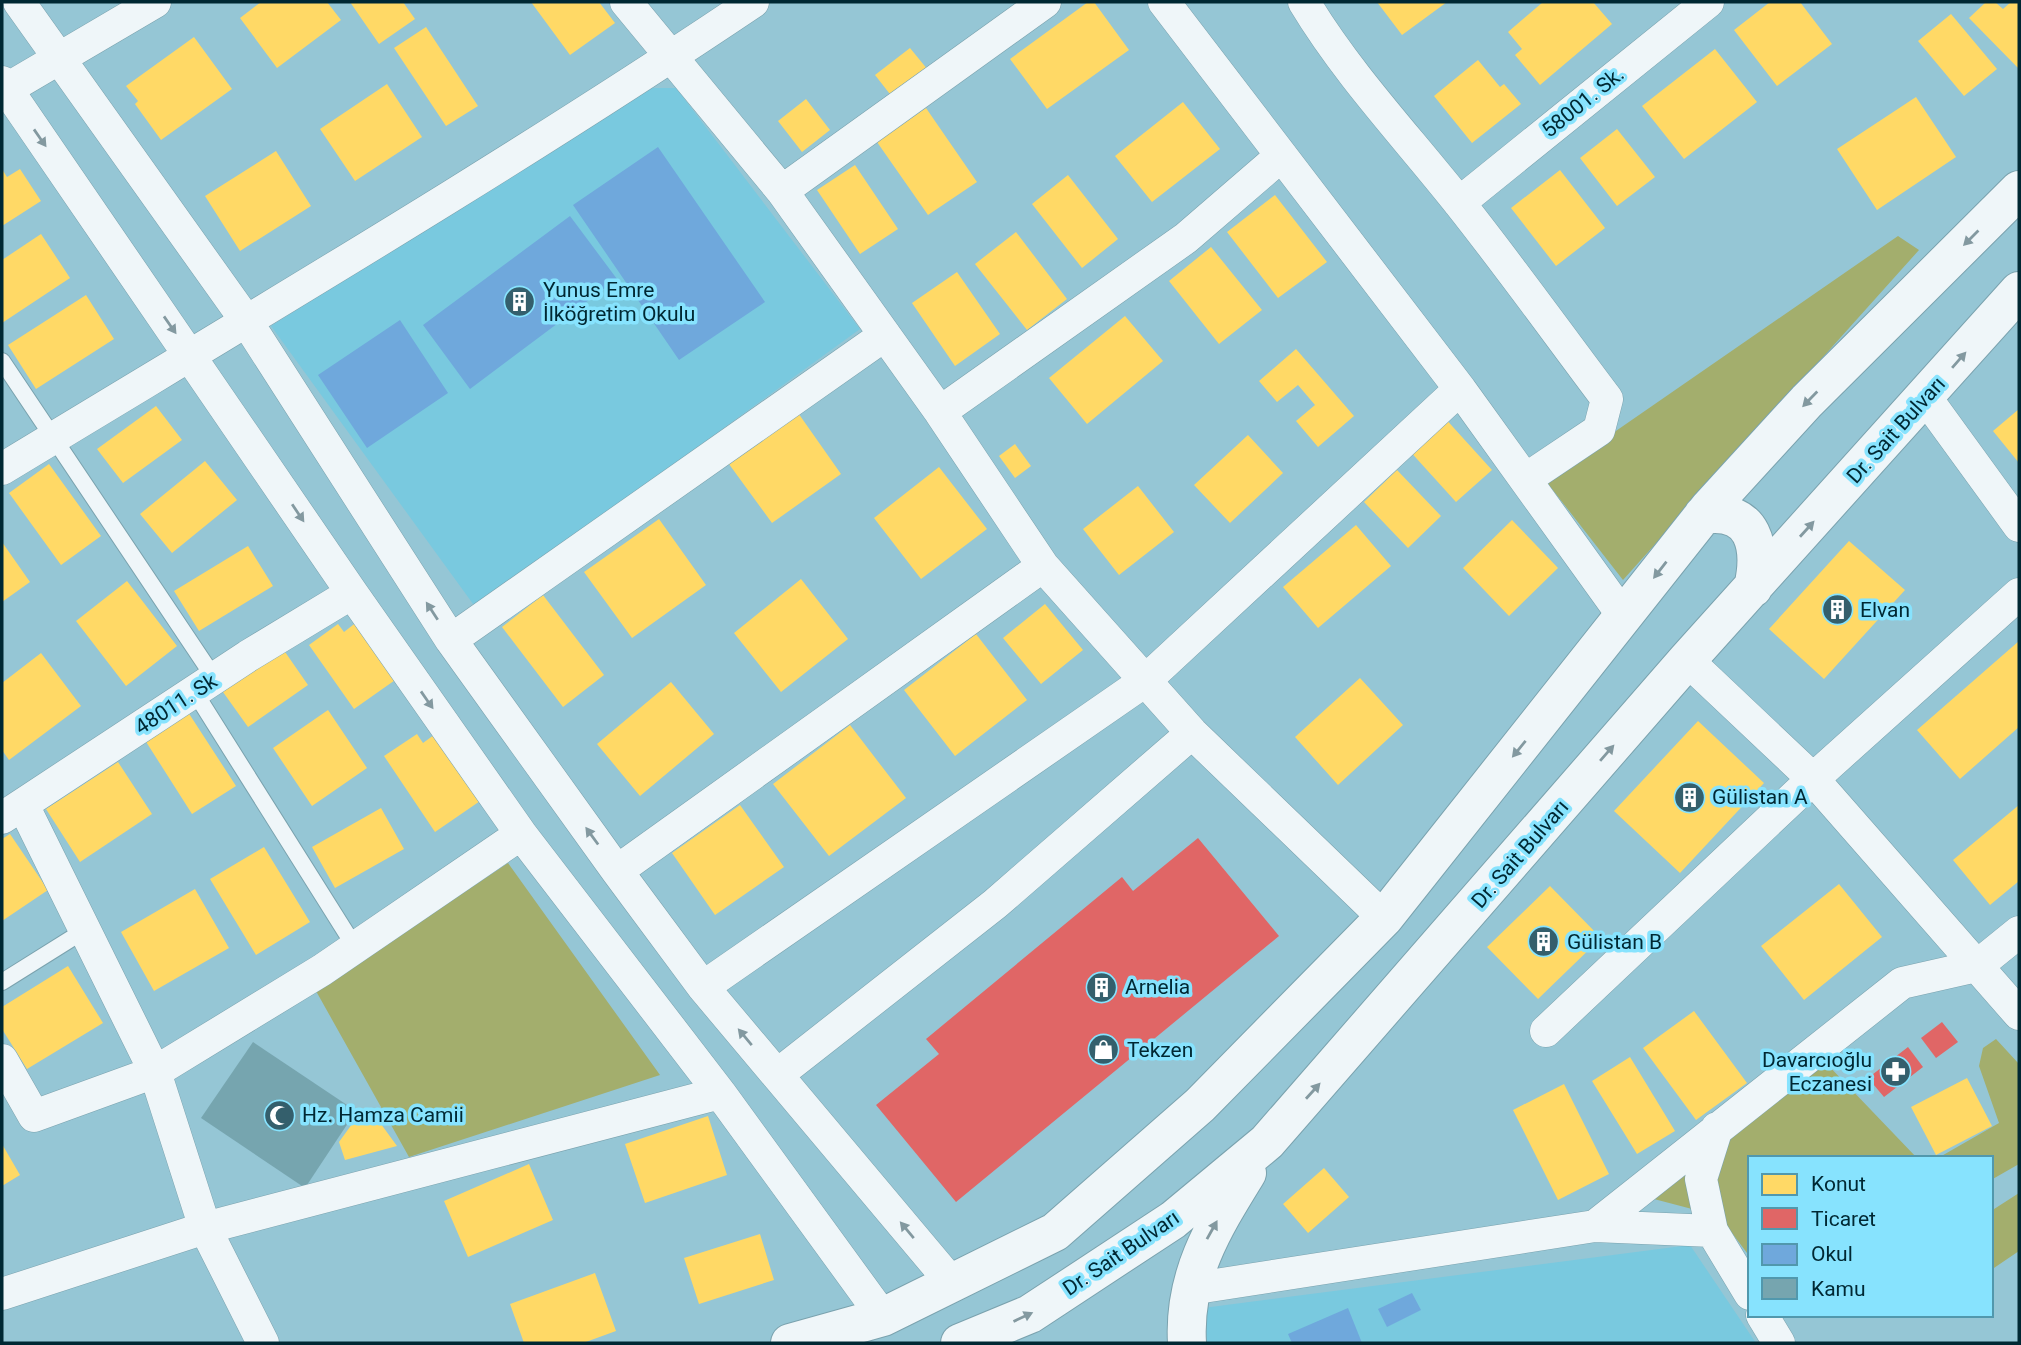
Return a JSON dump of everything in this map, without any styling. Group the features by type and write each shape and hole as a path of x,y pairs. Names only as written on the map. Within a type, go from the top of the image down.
{"main road":[{"path":"790,1343 883,1317 1055,1232 1199,1105 1384,918 1703,515 1807,401 2019,190"},
{"name":"Dr. Sait Bulvarı","path":"960,1343 1030,1314 1096,1271 1173,1220 1267,1142 1688,660 1926,398 2019,291"},
{"path":"1703,515 1721,512 1733,516 1753,537 1759,561 1753,588"},
{"path":"1187,1343 1190,1289 1208,1235 1267,1142"}],"street":[{"path":"19,2 247,322 451,640 617,871 703,987 951,1282"},
{"path":"155,2 58,60 3,87 521,834 720,1093 883,1317"},
{"path":"626,2 782,191 940,412 1043,566 1192,733 1384,918"},
{"path":"2,469 247,322 672,57 754,2"},
{"path":"782,191 1045,2"},
{"path":"1164,2 1460,389 1624,617"},
{"path":"1304,2 1321,30 1406,140 1459,203 1606,399 1599,429 1526,480"},
{"name":"58001. Sk.","path":"1459,203 1708,2"},
{"path":"940,412 1186,238 1281,156"},
{"path":"451,640 885,335"},
{"path":"703,987 1144,681 1460,389"},
{"path":"1926,398 2019,526"},
{"path":"617,871 1043,566"},
{"name":"48011. Sk","path":"12,812 205,685 352,593"},
{"path":"1546,1031 1813,779 2019,594"},
{"path":"1688,660 1813,779 2019,1014"},
{"path":"777,1075 995,904 1192,733"},
{"path":"12,812 85,930 155,1072 205,1228 263,1343"},
{"path":"2,1060 34,1116 155,1072 355,947 521,834"},
{"path":"1595,1226 1902,983 1977,966 2019,932"},
{"path":"2,1294 205,1228 720,1093"},
{"path":"1717,1128 1701,1179 1712,1231 1748,1291"},
{"path":"1190,1289 1595,1226 1712,1231"},
{"path":"1763,1317 1779,1343"}],"lane":[{"path":"2,362 55,437 205,685 355,947"},
{"path":"2,982 85,930"}],"shaded area":[{"path":"649,88 676,88 860,329 476,608 271,326"},
{"path":"1690,1245 1756,1343 1207,1343 1203,1308"}],"green space":[{"path":"1898,236 1919,250 1623,580 1545,480"},
{"path":"508,863 660,1075 409,1157 316,991"},
{"path":"1996,1039 2019,1064 2019,1164 1993,1179 1993,1156 1941,1156 1999,1123 1979,1066 1983,1048"},
{"path":"1826,1063 1915,1156 1748,1156 1748,1254 1723,1221 1713,1183 1730,1130"},
{"path":"1690,1167 1692,1209 1654,1199"},
{"path":"2019,1193 2019,1251 1993,1269 1993,1210"}],"building: Konut":[{"path":"261,2 327,2 341,20 277,68 240,18"},
{"path":"350,2 403,2 415,19 379,44"},
{"path":"531,2 599,2 615,23 570,55"},
{"path":"1088,2 1094,2 1129,50 1047,109 1010,59"},
{"path":"1377,2 1447,2 1402,35"},
{"path":"1543,2 1593,2 1612,24 1540,85 1515,55 1522,49 1508,32"},
{"path":"1770,2 1800,2 1832,44 1777,86 1734,30"},
{"path":"1986,2 1995,2 2003,9 2011,2 2019,2 2019,69 1969,18"},
{"path":"1951,14 1997,69 1964,96 1918,41"},
{"path":"426,27 478,106 446,126 394,48"},
{"path":"194,37 232,89 161,140 135,104 138,101 126,86"},
{"path":"910,48 928,70 893,98 875,75"},
{"path":"1715,49 1757,102 1684,159 1642,106"},
{"path":"1478,60 1500,87 1504,84 1521,104 1472,143 1434,96"},
{"path":"387,84 422,137 355,181 320,129"},
{"path":"1916,97 1956,157 1877,210 1837,149"},
{"path":"806,99 830,130 802,152 778,121"},
{"path":"1183,102 1220,149 1152,202 1115,156"},
{"path":"926,108 977,182 928,215 877,142"},
{"path":"1617,129 1655,177 1617,206 1580,158"},
{"path":"276,151 311,206 240,251 205,196"},
{"path":"855,165 898,229 860,254 817,190"},
{"path":"2,169 7,177 20,169 41,201 2,226"},
{"path":"1560,170 1605,228 1556,266 1511,208"},
{"path":"1068,175 1118,239 1082,268 1032,204"},
{"path":"1275,195 1327,262 1278,298 1227,232"},
{"path":"1016,232 1067,299 1027,330 975,264"},
{"path":"41,234 70,278 2,323 2,260"},
{"path":"1211,247 1262,310 1219,344 1169,281"},
{"path":"957,272 1000,334 955,366 912,303"},
{"path":"86,295 114,339 36,389 8,345"},
{"path":"1125,316 1163,361 1087,424 1049,378"},
{"path":"1296,349 1354,416 1318,447 1296,421 1315,405 1298,385 1277,402 1259,381"},
{"path":"156,406 182,440 123,483 97,449"},
{"path":"2019,409 2019,463 1993,431"},
{"path":"796,410 841,474 772,523 726,460"},
{"path":"1443,416 1492,470 1456,502 1407,448"},
{"path":"1248,435 1283,473 1230,523 1194,485"},
{"path":"1015,444 1031,466 1015,478 999,456"},
{"path":"205,461 237,500 172,553 140,514"},
{"path":"49,464 101,536 61,565 9,493"},
{"path":"939,467 987,529 921,579 874,518"},
{"path":"1397,470 1441,516 1408,548 1364,502"},
{"path":"1138,486 1174,532 1119,575 1083,529"},
{"path":"659,519 706,585 632,638 584,572"},
{"path":"1512,520 1558,568 1509,616 1463,568"},
{"path":"1356,525 1391,566 1318,628 1283,587"},
{"name":"Elvan","path":"1849,541 1905,590 1824,679 1769,629"},
{"path":"2,542 30,582 2,602"},
{"path":"248,546 273,586 199,631 174,591"},
{"path":"801,579 848,639 781,692 734,633"},
{"path":"127,581 177,646 126,686 76,621"},
{"path":"543,595 604,675 563,707 502,627"},
{"path":"1045,604 1083,650 1041,684 1003,638"},
{"path":"358,621 398,678 354,709 309,645 338,624 344,632"},
{"path":"976,634 1027,700 955,756 904,690"},
{"path":"2019,641 2019,727 1960,779 1917,730"},
{"path":"283,649 308,685 248,727 223,692"},
{"path":"41,653 81,706 9,760 2,750 2,683"},
{"path":"1360,678 1403,725 1338,785 1295,737"},
{"path":"671,682 714,734 640,796 597,744"},
{"path":"186,709 236,786 192,814 143,737"},
{"path":"328,710 367,768 312,806 273,748"},
{"name":"Gülistan A","path":"1698,721 1764,783 1680,873 1614,811"},
{"path":"850,725 906,798 829,856 773,784"},
{"path":"438,732 483,799 435,832 384,756 417,734 423,743"},
{"path":"118,762 152,814 80,862 46,809"},
{"path":"740,805 784,867 715,915 672,853"},
{"path":"2019,805 2019,881 1990,905 1953,860"},
{"path":"381,808 404,849 335,888 312,847"},
{"path":"10,834 48,890 2,921 2,839"},
{"path":"264,847 310,922 256,955 210,879"},
{"path":"1839,884 1882,937 1804,1000 1761,946"},
{"name":"Gülistan B","path":"1550,886 1601,938 1538,999 1487,947"},
{"path":"195,889 229,948 154,991 121,932"},
{"path":"68,966 103,1023 27,1069 2,1029 2,1007"},
{"path":"1694,1011 1747,1083 1696,1120 1643,1048"},
{"path":"1630,1057 1675,1131 1637,1154 1592,1081"},
{"path":"1967,1078 1992,1126 1936,1155 1911,1107"},
{"path":"1564,1084 1609,1174 1558,1200 1513,1110"},
{"path":"370,1109 397,1146 345,1160 339,1142 360,1113"},
{"path":"708,1116 727,1175 645,1203 625,1144"},
{"path":"2,1144 20,1175 2,1186"},
{"path":"529,1164 553,1220 468,1257 444,1201"},
{"path":"1324,1168 1349,1197 1308,1233 1283,1204"},
{"path":"760,1234 774,1280 699,1304 684,1258"},
{"path":"595,1273 616,1331 583,1343 524,1343 510,1304"}],"building: Ticaret":[{"name":"Arnelia","path":"1198,838 1279,936 956,1202 876,1105 939,1054 926,1039 1122,877 1133,891"},
{"path":"1942,1022 1958,1042 1936,1058 1921,1038"},
{"path":"1908,1047 1923,1067 1884,1097 1868,1078"}],"building: Okul":[{"path":"658,147 765,302 679,360 573,205"},
{"name":"Yunus Emre İlköğretim Okulu","path":"570,216 617,279 470,389 423,325"},
{"path":"400,320 448,393 367,448 318,375"},
{"path":"1412,1293 1421,1310 1387,1327 1378,1309"},
{"path":"1348,1308 1362,1343 1292,1343 1288,1334"}],"building: Kamu":[{"name":"Hz. Hamza Camii","path":"253,1042 356,1111 305,1188 201,1118"}],"place":[{"name":"Yunus Emre İlköğretim Okulu","path":"520,302"},
{"name":"Elvan","path":"1837,610"},
{"name":"Gülistan A","path":"1689,797"},
{"name":"Gülistan B","path":"1544,942"},
{"name":"Arnelia","path":"1102,987"},
{"name":"Tekzen","path":"1104,1050"},
{"name":"Davarcıoğlu Eczanesi","path":"1895,1072"},
{"name":"Hz. Hamza Camii","path":"279,1115"}]}
